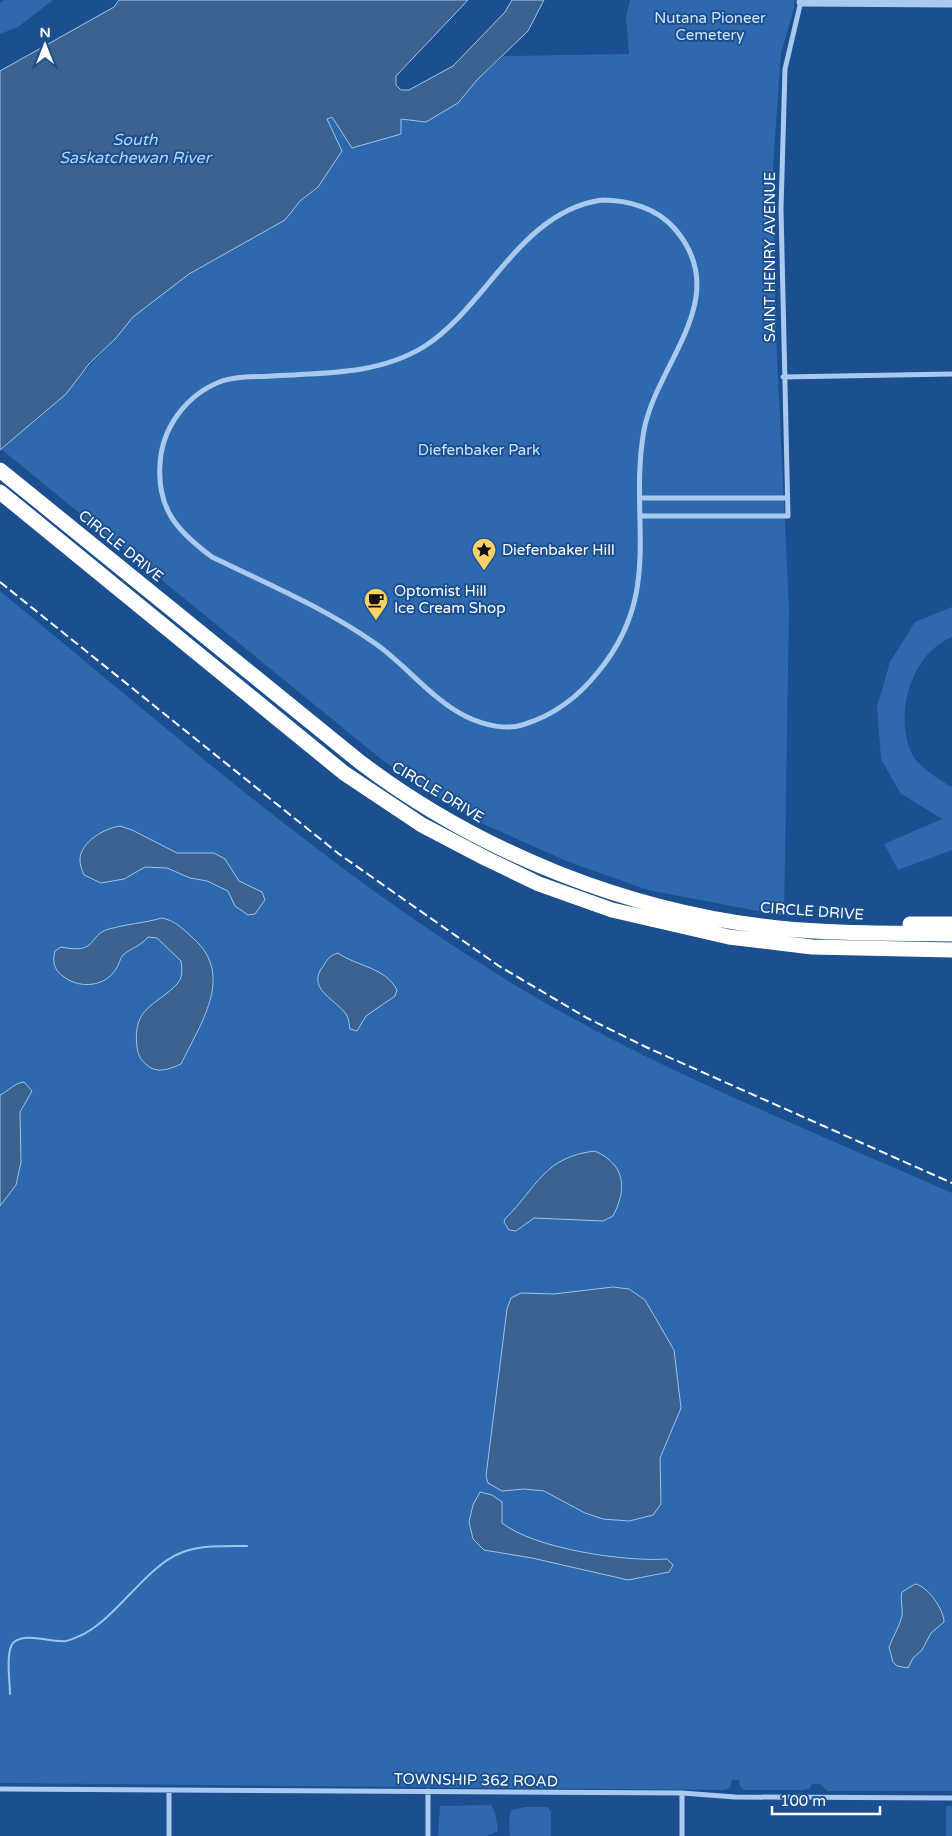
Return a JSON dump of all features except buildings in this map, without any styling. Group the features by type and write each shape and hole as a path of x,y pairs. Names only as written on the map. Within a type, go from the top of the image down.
{"highway":[{"name":"CIRCLE DRIVE","path":"0,470 360,762 443,818 517,855 604,889 726,920 826,932 952,934"},
{"path":"0,492 344,772 422,825 485,858 539,884 612,910 729,937 812,947 949,950"},
{"path":"699,914 715,912 820,924 952,924"}],"street":[{"path":"801,1 952,2"},
{"name":"SAINT HENRY AVENUE","path":"641,516 788,516 783,378 781,209 785,69 801,1"},
{"path":"618,200 651,210 669,222 688,249 695,268 697,288 695,308 688,329 646,420 642,445 641,498 640,557 634,607 620,640 608,660 577,695 559,708 523,726 485,725 464,716 378,646 330,614 212,557 195,545 180,531 161,496 159,482 160,453 170,426 188,403 223,381 362,369 404,357 425,346 449,327 524,244 553,219 588,202 618,200"},
{"path":"783,378 952,374"},
{"path":"641,498 787,498"},
{"name":"TOWNSHIP 362 ROAD","path":"0,1789 682,1793 735,1796 952,1798"},
{"path":"169,1790 169,1836"},
{"path":"428,1792 428,1836"},
{"path":"682,1793 682,1836"}],"green space":[{"path":"4,0 53,0 18,27 0,34 0,3"},
{"name":"Diefenbaker Park","path":"630,0 794,0 794,9 781,53 773,166 776,334 789,609 784,916 648,890 569,862 479,822 421,788 381,759 1,449 47,411 116,338 132,317 189,274 285,220 300,201 318,187 326,119 331,117 401,119 458,103 477,80 504,56 629,54 626,17"},
{"path":"0,591 192,750 323,854 459,950 530,994 632,1050 738,1100 952,1193 952,1791 828,1791 820,1784 812,1784 810,1788 804,1790 744,1790 740,1786 739,1780 732,1780 730,1788 724,1790 0,1783"},
{"path":"952,607 952,637 937,645 925,657 916,672 909,688 905,706 905,723 907,740 913,756 920,765 952,787 952,850 898,870 884,844 942,819 900,793 881,759 877,707 890,662 915,622"},
{"path":"491,1805 495,1812 498,1831 487,1836 438,1836 440,1806"},
{"path":"946,1806 952,1806 952,1836 946,1836"},
{"path":"525,1807 548,1807 551,1812 551,1836 510,1836 509,1821 511,1810"}],"water":[{"name":"South Saskatchewan River","path":"119,0 468,0 396,76 396,85 401,90 409,90 453,66 505,12 512,0 544,0 528,31 477,80 458,103 426,122 401,119 401,134 352,148 332,117 327,119 342,151 318,187 300,201 285,220 189,274 133,317 116,338 89,364 66,394 0,450 0,71 114,7"},
{"path":"120,826 132,830 177,853 214,853 225,859 239,881 262,892 265,900 255,914 248,915 235,906 228,891 207,881 190,878 167,868 145,867 124,879 101,883 84,875 80,860 84,847 94,837"},
{"path":"162,918 175,923 183,929 206,953 212,969 213,984 204,1017 181,1064 159,1070 151,1068 138,1054 136,1033 138,1023 148,1008 180,981 181,961 157,938 148,937 123,955 116,969 105,980 99,983 85,984 70,981 61,974 56,969 54,959 55,951 61,947 81,948 87,946 98,935 109,929"},
{"path":"338,953 386,976 397,990 395,996 366,1016 357,1031 350,1029 346,1014 319,986 319,973 327,960"},
{"path":"24,1082 32,1091 20,1112 21,1162 16,1185 0,1206 0,1095 17,1084"},
{"path":"595,1151 613,1163 621,1179 622,1187 618,1206 613,1216 603,1221 534,1218 516,1231 509,1230 504,1222 505,1219 543,1175 553,1166 564,1160 578,1154"},
{"path":"613,1287 629,1289 645,1300 674,1350 681,1408 660,1458 661,1504 653,1515 629,1521 603,1519 585,1513 544,1491 524,1489 502,1491 488,1483 486,1476 507,1309 511,1298 521,1293 554,1294"},
{"path":"480,1492 492,1495 502,1502 502,1523 536,1540 558,1547 605,1556 667,1559 673,1565 669,1572 628,1580 532,1558 484,1550 473,1539 469,1522 473,1505"},
{"path":"915,1584 925,1589 934,1599 941,1611 944,1622 931,1633 922,1650 913,1658 908,1668 897,1666 893,1662 889,1647 902,1616 902,1592"}],"waterway":[{"path":"10,1694 9,1659 11,1646 14,1642 26,1638 60,1641 73,1639 84,1634 110,1615 145,1578 170,1558 198,1548 247,1546"}],"railway":[{"path":"0,582 339,854 499,966 587,1018 648,1048 952,1183"}],"place":[{"name":"Diefenbaker Hill","path":"484,571"},
{"name":"Optomist Hill Ice Cream Shop","path":"376,621"}],"park label":[{"name":"Nutana Pioneer Cemetery","path":"710,26"}]}
